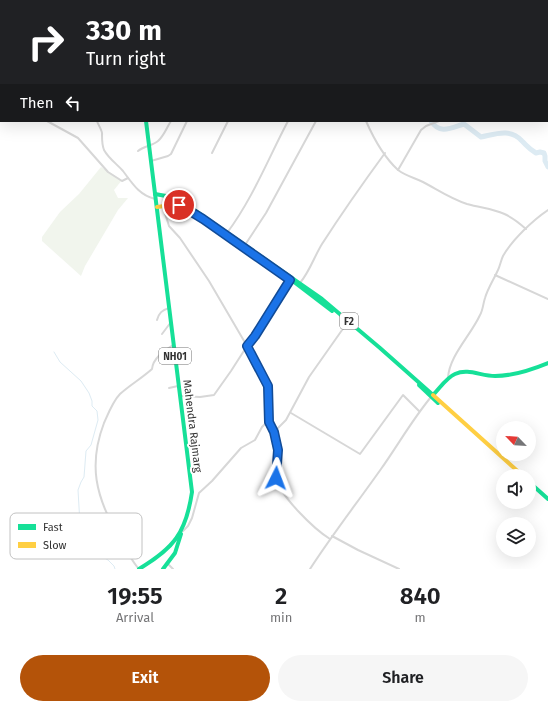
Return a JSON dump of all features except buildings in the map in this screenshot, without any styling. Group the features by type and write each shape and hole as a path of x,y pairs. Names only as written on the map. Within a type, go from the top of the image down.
{"main road":[{"name":"Mahendra Rajmarg","path":"139,569 157,559 181,534 190,507 192,492 146,122"},
{"name":"F2","path":"155,194 166,196 187,205 300,283 349,321 514,469"},
{"name":"F2","path":"157,207 172,205 185,208 290,280 347,323 432,396"},
{"path":"432,396 448,379 455,374 465,372 497,376 527,371 548,363"},
{"path":"536,488 548,498"},
{"path":"163,569 168,564 176,550 180,542 181,534"}],"street":[{"path":"49,122 78,138 108,172 122,181 128,178"},
{"path":"97,122 103,135 101,139 104,150 112,161 145,196 156,199"},
{"path":"138,151 143,147 149,146 159,140 170,122"},
{"path":"151,160 168,156 170,154 186,122"},
{"path":"212,153 228,122"},
{"path":"227,232 237,220 287,122"},
{"path":"245,245 266,213 315,122"},
{"path":"366,122 385,153 398,170 448,197 468,204 505,213 526,229"},
{"path":"398,170 421,130 435,122"},
{"path":"300,283 308,272 319,248 336,221 385,153"},
{"path":"162,206 169,226 180,238 209,281 247,346 268,386 269,422 274,432 278,450 276,478 280,487 310,523 330,539"},
{"path":"448,379 451,366 480,315 485,298 502,257 536,218 548,210"},
{"path":"495,275 548,299"},
{"path":"180,396 200,397 214,395 255,336 290,280"},
{"path":"157,320 164,309 170,308"},
{"path":"162,334 171,321"},
{"path":"274,432 291,413 309,377 347,323"},
{"path":"107,513 96,484 97,448 105,420 120,394 152,369 152,366 162,351 174,345"},
{"path":"169,388 179,386"},
{"path":"291,413 360,454 403,395 419,411"},
{"path":"310,569 381,469 419,411 432,396"},
{"path":"181,534 188,526 192,518 199,493 212,481 241,448 255,440 262,427 266,422 269,422"},
{"path":"332,536 399,569"},
{"path":"132,559 139,569"},
{"path":"168,564 173,569"}],"shaded area":[{"path":"101,167 122,180 114,190 118,198 128,198 118,210 85,266 81,276 42,241 42,237 60,212 79,194"}],"waterway":[{"path":"432,122 438,128 442,129 464,124 481,137 503,133 513,134 536,153 544,153 545,161 548,167"},
{"path":"54,352 60,362 81,381 89,393 92,406 97,411 98,420 91,445 86,451 84,477 78,490 79,513"},
{"path":"106,559 114,566 115,569"}],"traffic: fast":[{"path":"139,569 161,554 176,538 182,529 186,518 192,492 146,122"},
{"path":"155,194 166,196 187,205 322,299 433,395"},
{"path":"294,282 332,311"},
{"path":"433,395 443,383 460,372 502,376 522,372 548,363"},
{"path":"419,385 438,403"},
{"path":"536,488 548,499"},
{"path":"163,569 175,553 181,534"}],"traffic: slow":[{"path":"157,207 172,205 185,208 243,247"},
{"path":"433,395 515,469"}],"route":[{"path":"179,205 203,219 290,280 255,336 247,346 266,381 269,390 268,417 274,432 278,450 275,473 276,478"}]}
